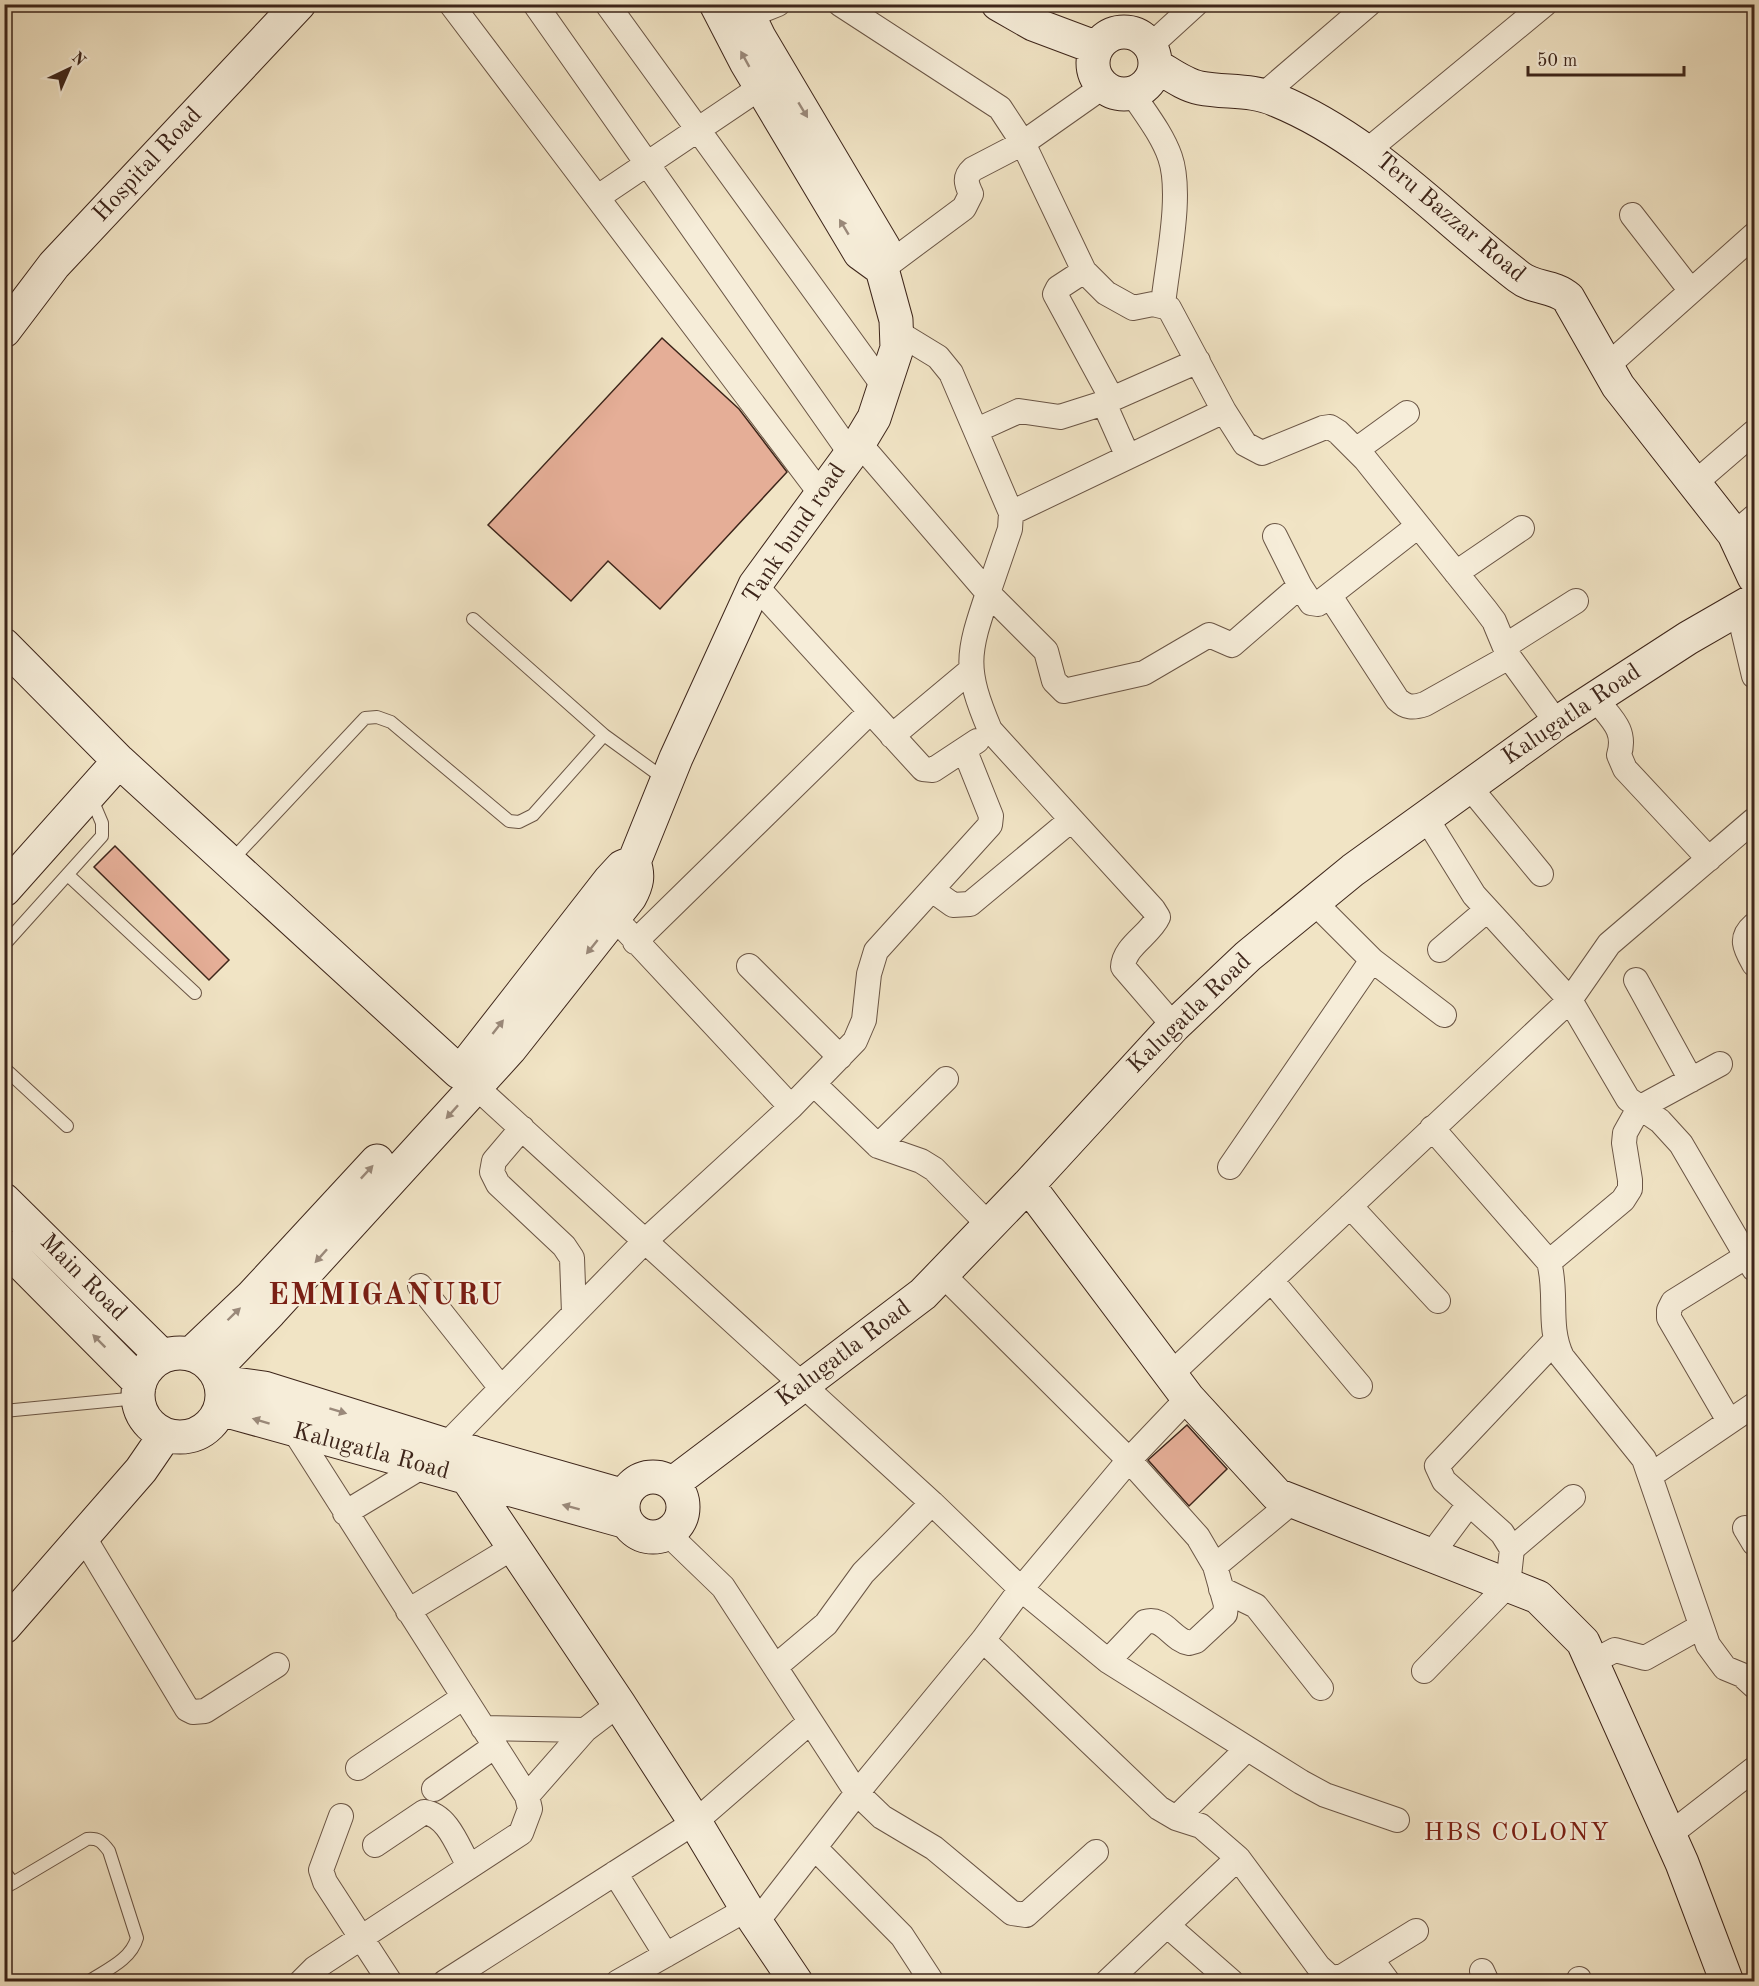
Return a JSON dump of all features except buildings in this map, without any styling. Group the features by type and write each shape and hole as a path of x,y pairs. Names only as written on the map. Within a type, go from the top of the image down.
{"street":[{"name":"Hospital Road","path":"4,331 54,265 299,4"},
{"path":"451,4 821,494"},
{"path":"535,4 647,164 855,448 988,593 1046,651 1054,681 1064,692 1144,673 1209,635 1232,645 1300,586"},
{"path":"608,4 885,388"},
{"path":"716,4 761,87 860,253 868,262 882,269 964,208 971,194 966,183 968,174 973,169 1118,89 1148,83 1153,55 1196,4"},
{"path":"840,4 990,99 1009,118 1084,271 1106,293 1133,308 1163,304 1169,308 1224,411 1245,444 1254,451 1271,451 1330,427 1356,450 1494,621 1507,652 1557,723"},
{"path":"998,4 1034,24 1097,48 1094,70 1118,89 1163,142 1176,185 1163,304"},
{"path":"1263,95 1369,4"},
{"path":"1368,150 1545,4"},
{"name":"Tank bund road","path":"634,862 667,781 755,585 855,448 874,418 897,348 896,320 882,269 884,248 756,8"},
{"name":"Teru Bazzar Road","path":"1097,48 1112,34 1123,32 1143,38 1153,55 1198,88 1263,95 1286,104 1368,150 1526,283 1553,289 1568,298 1618,386 1695,483 1744,526 1755,577"},
{"path":"598,197 761,87"},
{"path":"1632,215 1691,291"},
{"path":"1606,367 1755,235"},
{"path":"1084,271 1058,288 1055,294 1108,401 1128,457"},
{"path":"897,332 938,357 960,388 1011,513 1010,529 972,639 971,670 978,702 990,730 1158,917 1153,927 1128,952 1123,967 1174,1026"},
{"path":"977,430 1019,411 1060,417 1108,401 1198,361"},
{"path":"1011,513 1224,411"},
{"path":"1356,450 1407,413"},
{"path":"1695,483 1755,432"},
{"path":"1275,536 1300,586 1311,603 1318,604 1418,526"},
{"path":"1456,573 1522,528"},
{"path":"755,585 924,769 933,770 965,751 990,730"},
{"path":"1330,596 1403,705 1414,708 1425,704 1507,652 1576,601"},
{"path":"1746,605 1755,676"},
{"name":"Kalugatla Road","path":"672,1484 924,1294 1174,1026 1248,956 1314,902 1468,785 1595,698 1746,605"},
{"path":"4,645 119,760 646,1240 802,1386 932,1503 1021,1589 1108,1661 1247,1749 1325,1795 1397,1820"},
{"path":"892,736 971,670"},
{"path":"1595,698 1622,734 1623,741 1618,755 1625,769 1709,859"},
{"path":"147,1408 192,1436 214,1421 202,1374 252,1296 468,1079 510,1049 626,929 870,712"},
{"path":"345,1513 452,1461 501,1388 646,1240 791,1107 840,1058 861,1031 868,974 876,951 990,825 991,816 965,751"},
{"path":"4,890 119,760"},
{"path":"1468,785 1540,874"},
{"path":"1425,816 1464,881 1486,909 1570,1000 1625,1094 1639,1108 1660,1121 1681,1144 1751,1263 1673,1302 1669,1310 1669,1318 1729,1421"},
{"path":"932,890 953,905 970,904 1071,820"},
{"path":"627,1979 666,1954 751,1916 815,1848 857,1793 983,1640 1021,1589 1129,1460 1179,1387 1271,1280 1570,1000 1609,944 1755,820"},
{"path":"468,1079 492,1034 609,880 622,867 634,862 638,874 626,929"},
{"path":"1314,902 1372,960 1444,1014"},
{"path":"1440,950 1486,909"},
{"path":"1755,925 1745,932 1744,941 1755,964"},
{"path":"626,929 791,1107"},
{"path":"1230,1167 1372,960"},
{"path":"749,966 840,1058"},
{"path":"1635,980 1691,1080"},
{"path":"1549,1262 1623,1200 1630,1189 1625,1133 1639,1108 1720,1064"},
{"path":"878,1146 946,1080"},
{"path":"814,1084 878,1146 921,1161 934,1169 988,1225"},
{"path":"522,1128 494,1161 492,1172 498,1184 564,1246 572,1258 574,1313"},
{"path":"1432,1128 1549,1262 1552,1275 1555,1341 1562,1357 1644,1460 1708,1645 1725,1668 1742,1675 1755,1686"},
{"path":"1028,1185 1179,1387 1277,1495 1538,1596 1583,1642 1669,1835 1725,1976"},
{"name":"Main Road","path":"4,1200 202,1374"},
{"path":"1350,1206 1438,1301"},
{"name":"Main Road","path":"4,1246 147,1408"},
{"path":"943,1275 1129,1460 1198,1537 1218,1577 1225,1614 1196,1641 1189,1643 1180,1641 1160,1622 1151,1620 1145,1622 1108,1661"},
{"path":"1271,1280 1360,1386"},
{"path":"420,1286 501,1388"},
{"path":"1424,1671 1509,1585 1512,1549 1502,1533 1439,1474 1440,1461 1555,1341"},
{"path":"4,1628 141,1470 150,1364 202,1374"},
{"name":"Kalugatla Road","path":"202,1374 295,1432 452,1461 626,1509 638,1532 647,1536 667,1533"},
{"name":"Kalugatla Road","path":"202,1374 264,1388 452,1461"},
{"path":"1651,1475 1729,1421 1755,1406"},
{"path":"4,1597 128,1452 147,1408"},
{"path":"295,1432 527,1796 530,1809 521,1833 362,1936 315,1968 301,1982"},
{"path":"452,1461 619,1704 696,1821 751,1916 796,1982"},
{"path":"626,1509 630,1488 645,1478 664,1479 679,1491 683,1509 675,1527 667,1533 723,1587 857,1793 882,1817 934,1848 1012,1913 1026,1916 1096,1852"},
{"path":"1512,1549 1573,1497"},
{"path":"1218,1577 1292,1502"},
{"path":"775,1667 826,1623 863,1573 932,1503"},
{"path":"1431,1555 1469,1504"},
{"path":"84,1536 187,1709 193,1712 205,1711 277,1665"},
{"path":"408,1611 513,1548"},
{"path":"1218,1577 1256,1606 1321,1688"},
{"path":"1592,1662 1615,1650 1645,1658 1700,1627"},
{"path":"983,1640 1159,1808 1176,1818 1192,1822 1210,1832 1238,1858 1325,1974 1331,1978 1343,1976 1416,1931"},
{"path":"358,1768 464,1697"},
{"path":"527,1796 585,1730 619,1704"},
{"path":"446,1982 696,1821 810,1722"},
{"path":"434,1789 489,1737 585,1730"},
{"path":"1176,1818 1247,1749"},
{"path":"1669,1835 1755,1769"},
{"path":"375,1845 424,1812 434,1813 441,1819 469,1866"},
{"path":"341,1816 321,1870 326,1882 390,1982"},
{"path":"815,1848 902,1936 932,1982"},
{"path":"1107,1982 1238,1858"},
{"path":"615,1873 666,1954"},
{"path":"1168,1926 1232,1982"},
{"path":"1371,1959 1388,1982"}],"lane":[{"path":"473,619 604,735 667,781"},
{"path":"231,861 365,718 377,717 392,722 500,816 519,822 533,815 604,735"},
{"path":"4,945 69,876 102,836 102,823 90,794"},
{"path":"69,876 195,993"},
{"path":"4,1068 67,1126"},
{"path":"4,1411 147,1408"},
{"path":"4,1871 9,1885 87,1839 95,1838 102,1842 109,1851 137,1938 128,1956 88,1982"}],"district":[{"name":"EMMIGANURU","path":"386,1296"},
{"name":"HBS COLONY","path":"1517,1833"}]}
